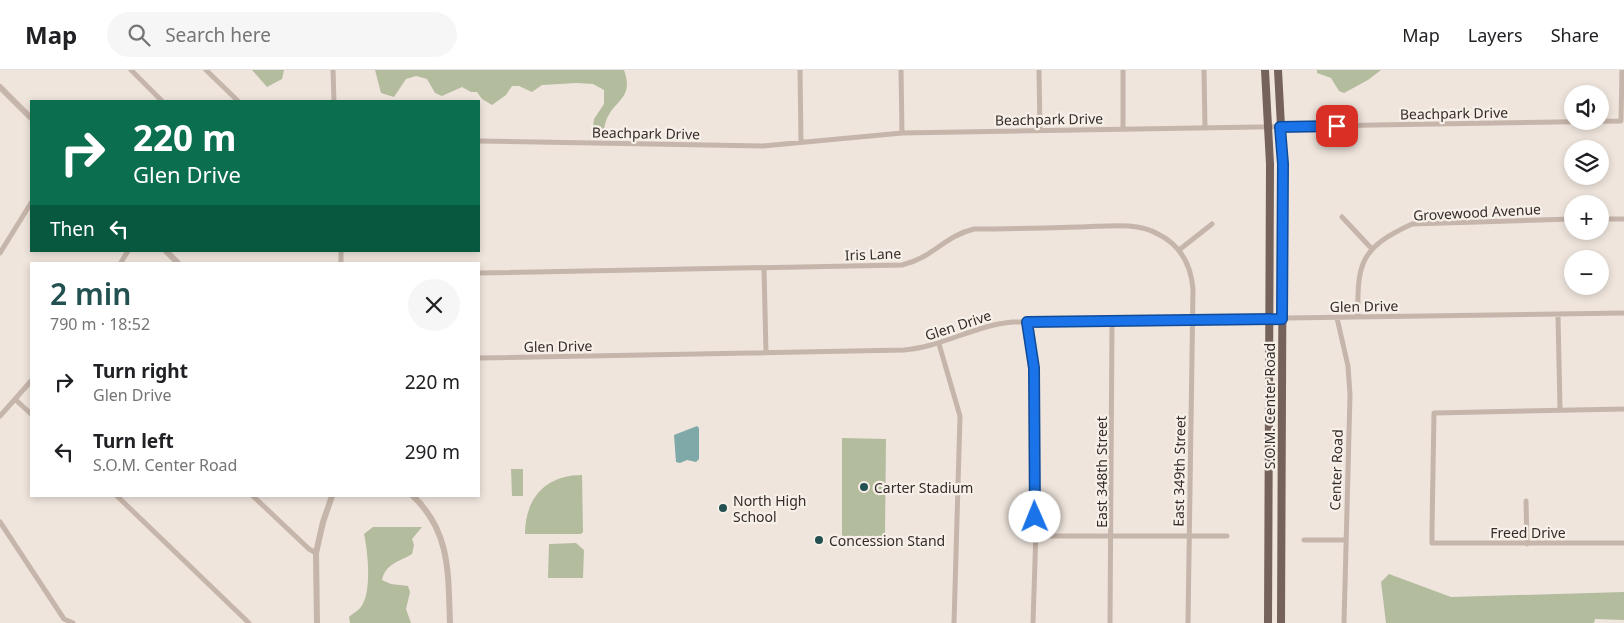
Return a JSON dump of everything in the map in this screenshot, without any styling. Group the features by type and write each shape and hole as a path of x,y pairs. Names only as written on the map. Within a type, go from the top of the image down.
{"main road":[{"name":"S.O.M. Center Road","path":"1265,70 1270,164 1268,623"},
{"name":"S.O.M. Center Road","path":"1278,70 1283,164 1281,623"}],"street":[{"path":"131,70 161,100"},
{"path":"206,70 237,100"},
{"path":"333,70 334,100"},
{"path":"800,70 801,142"},
{"path":"901,70 902,132"},
{"path":"1039,70 1040,130"},
{"path":"1122,70 1123,129"},
{"path":"1204,70 1205,128"},
{"name":"Beachpark Drive","path":"480,141 763,146 902,132 1268,128 1621,121 1622,70"},
{"path":"0,87 30,117"},
{"path":"0,253 30,205"},
{"path":"1342,217 1372,249"},
{"name":"Grovewood Avenue","path":"1358,317 1359,270 1372,249 1394,232 1412,224 1564,219"},
{"path":"1609,219 1624,219"},
{"path":"1179,250 1212,224"},
{"name":"Iris Lane","path":"480,273 902,265 917,262 931,254 954,236 974,229 1132,226 1158,234 1179,250 1192,277 1193,319"},
{"path":"764,268 766,353"},
{"name":"Glen Drive","path":"480,358 896,351 939,344 992,324 1027,322 1624,313"},
{"path":"1558,315 1560,409 1624,409"},
{"name":"Center Road","path":"1337,318 1348,366 1350,395 1344,623"},
{"name":"East 349th Street","path":"1188,623 1193,319"},
{"name":"East 348th Street","path":"1110,623 1112,320"},
{"path":"1027,322 1034,368 1036,536 1033,623"},
{"path":"939,344 960,416 954,623"},
{"path":"0,416 30,382"},
{"path":"16,400 30,413"},
{"name":"Freed Drive","path":"1560,409 1434,413 1432,543 1624,543"},
{"path":"118,497 249,623"},
{"path":"255,497 309,549 316,553"},
{"path":"317,623 316,553 323,522 332,497"},
{"path":"414,497 431,516 442,539 448,572 450,623"},
{"path":"1526,502 1527,544"},
{"path":"0,522 62,621 73,623"},
{"path":"1036,536 1227,536"},
{"path":"1304,540 1346,540"}],"green space":[{"path":"252,70 284,70 282,79 267,87"},
{"path":"375,70 624,70 627,81 624,95 610,112 604,130 592,135 594,119 604,104 604,90 593,84 542,85 532,92 519,86 512,86 506,95 492,105 482,99 477,92 471,92 462,87 442,96 435,93 427,79 416,76 406,79 394,97 381,93"},
{"path":"1317,70 1381,70 1368,80 1344,93 1339,91 1331,78 1317,73"},
{"name":"Carter Stadium","path":"842,438 886,439 885,536 842,536"},
{"path":"511,469 523,469 523,496 512,496"},
{"path":"582,475 583,532 581,534 525,534 529,510 533,500 540,491 557,479"},
{"path":"373,527 422,527 412,539 414,545 412,554 390,566 382,580 391,584 408,586 410,592 406,609 411,623 350,623 349,617 361,607 367,592 368,561 364,534"},
{"path":"576,543 584,550 583,578 548,578 549,544"},
{"path":"1389,574 1451,597 1624,592 1624,620 1595,619 1594,623 1386,623 1381,582"}],"water":[{"path":"697,426 699,428 699,459 696,462 687,460 680,463 676,462 674,435"}],"place":[{"name":"Carter Stadium","path":"864,487"},
{"name":"North High School","path":"723,508"},
{"name":"Concession Stand","path":"819,540"}],"route":[{"path":"1035,517 1034,368 1027,322 1282,319 1283,164 1280,127 1337,126"}]}
